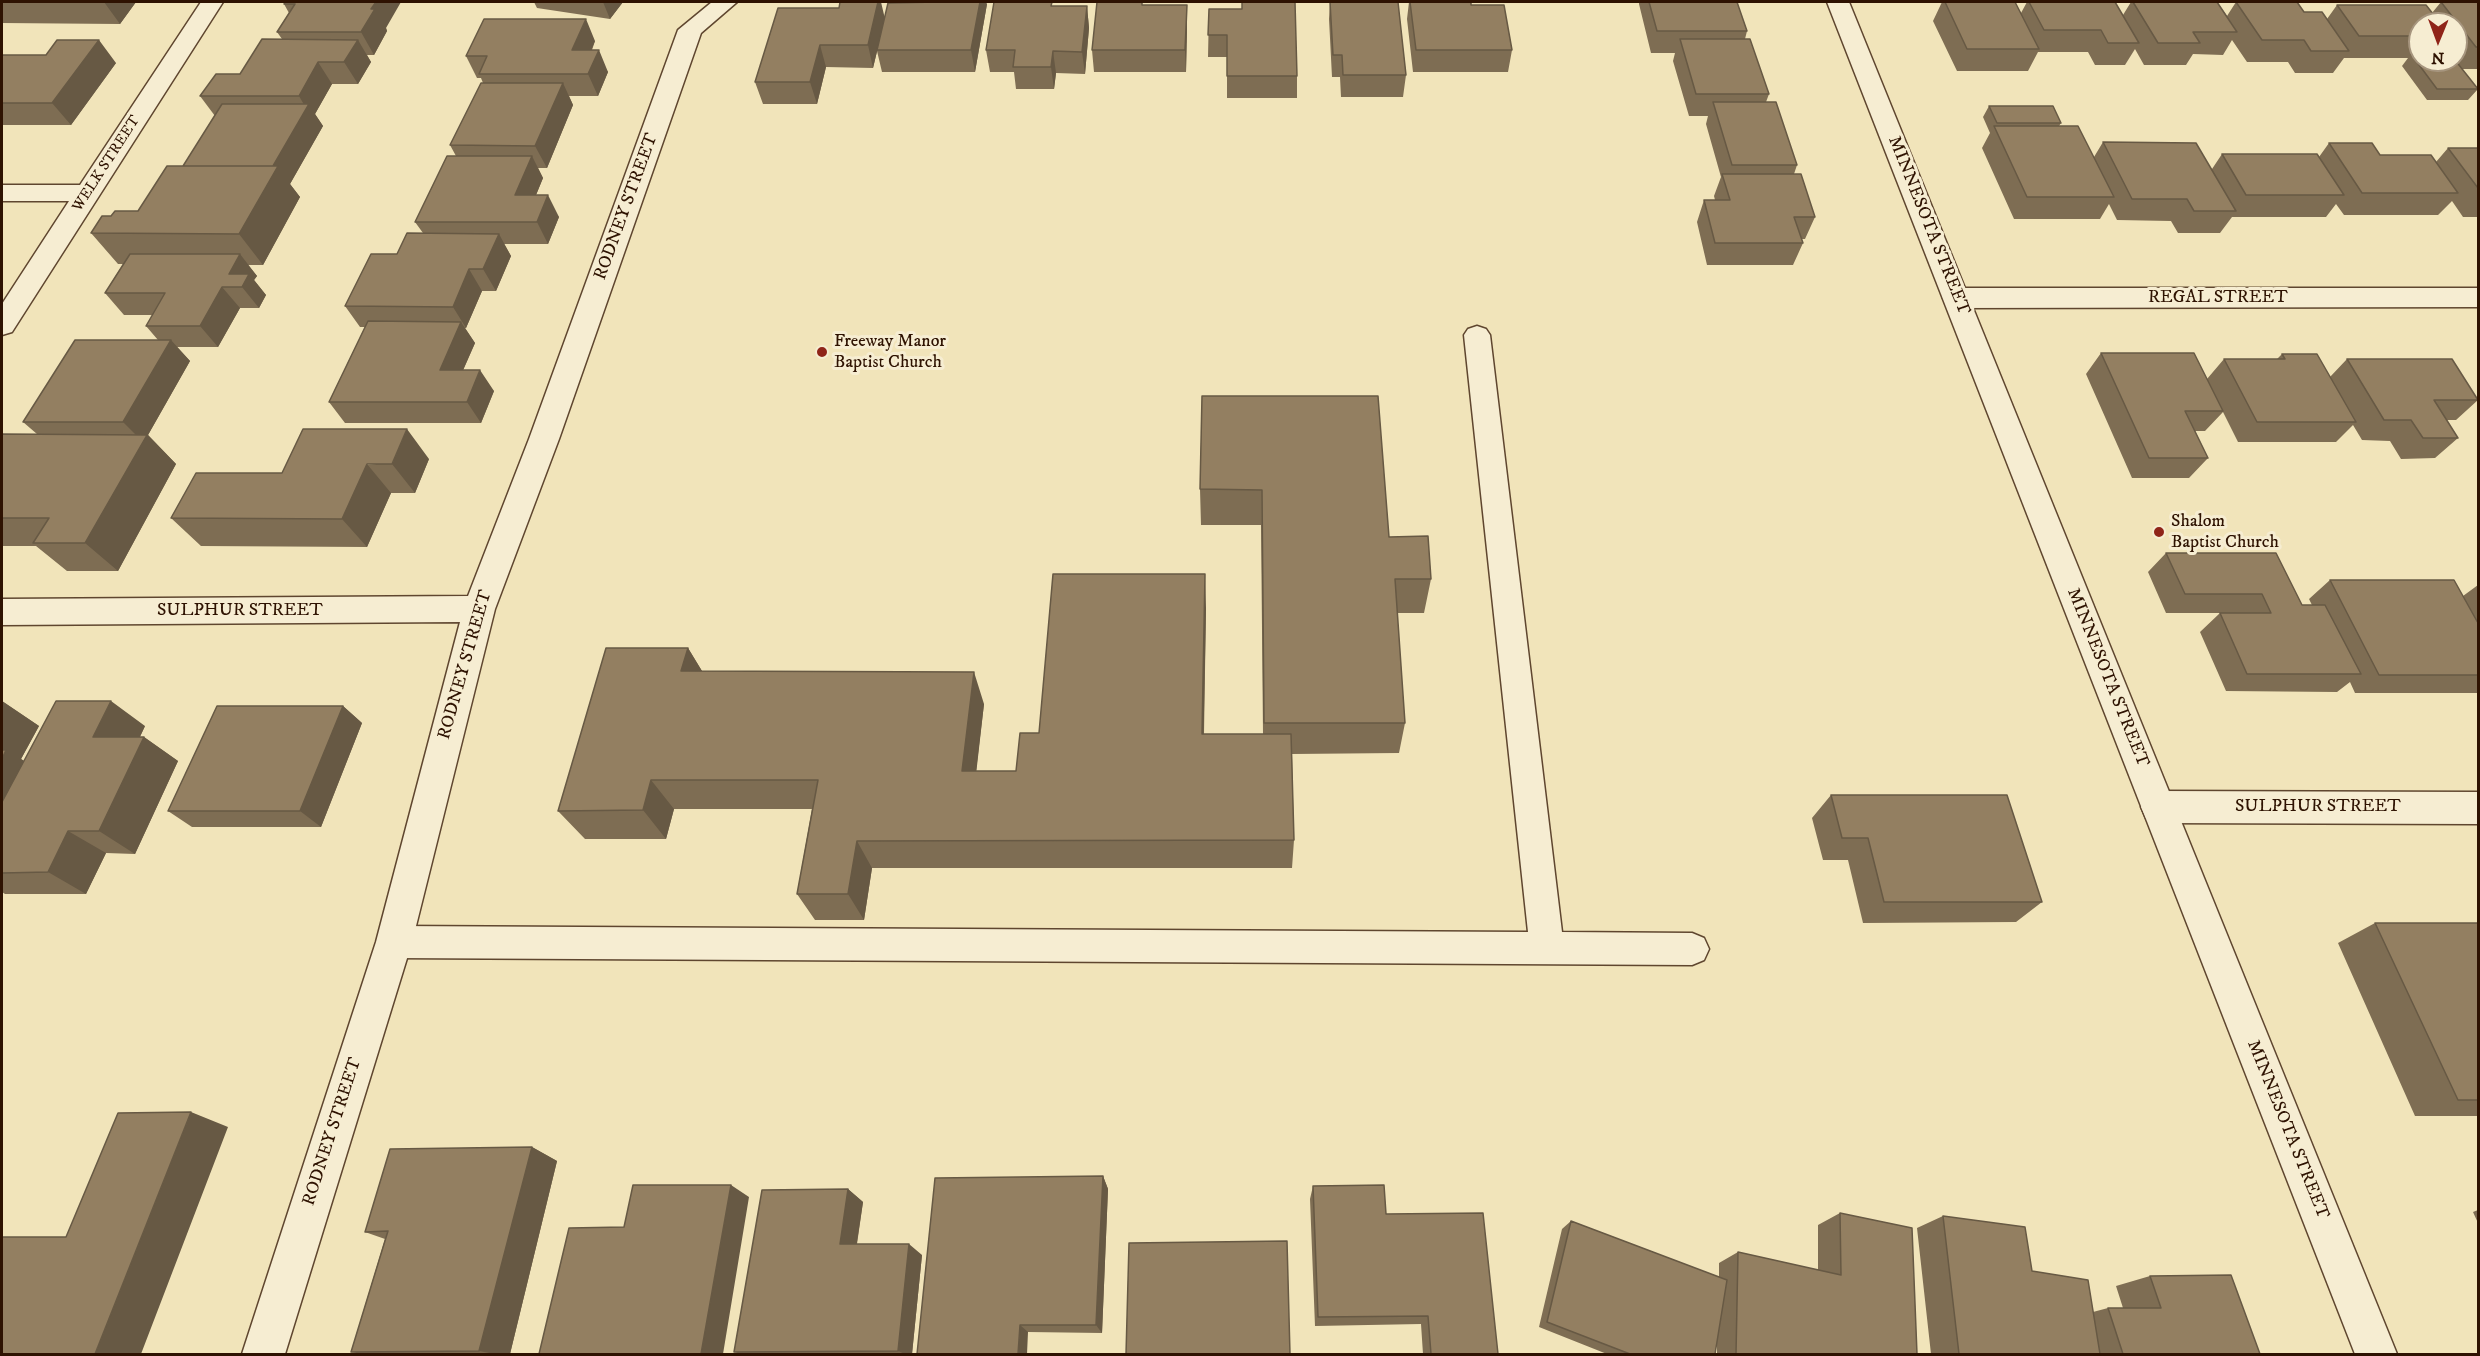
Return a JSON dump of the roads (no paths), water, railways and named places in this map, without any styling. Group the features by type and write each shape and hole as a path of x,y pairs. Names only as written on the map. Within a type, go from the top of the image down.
{"street":[{"name":"WELK STREET","path":"2,325 212,2"},
{"name":"RODNEY STREET","path":"263,1354 393,942 479,609 544,439 690,30 726,2"},
{"name":"MINNESOTA STREET","path":"1839,2 2376,1354"},
{"path":"2,192 89,193"},
{"name":"REGAL STREET","path":"1957,298 2478,298"},
{"name":"SULPHUR STREET","path":"2,612 479,609"},
{"name":"SULPHUR STREET","path":"2158,807 2478,808"}],"lane":[{"path":"1477,335 1548,948"},
{"path":"393,942 1692,949"}],"place":[{"name":"Freeway Manor Baptist Church","path":"822,352"},
{"name":"Shalom Baptist Church","path":"2159,532"}]}
